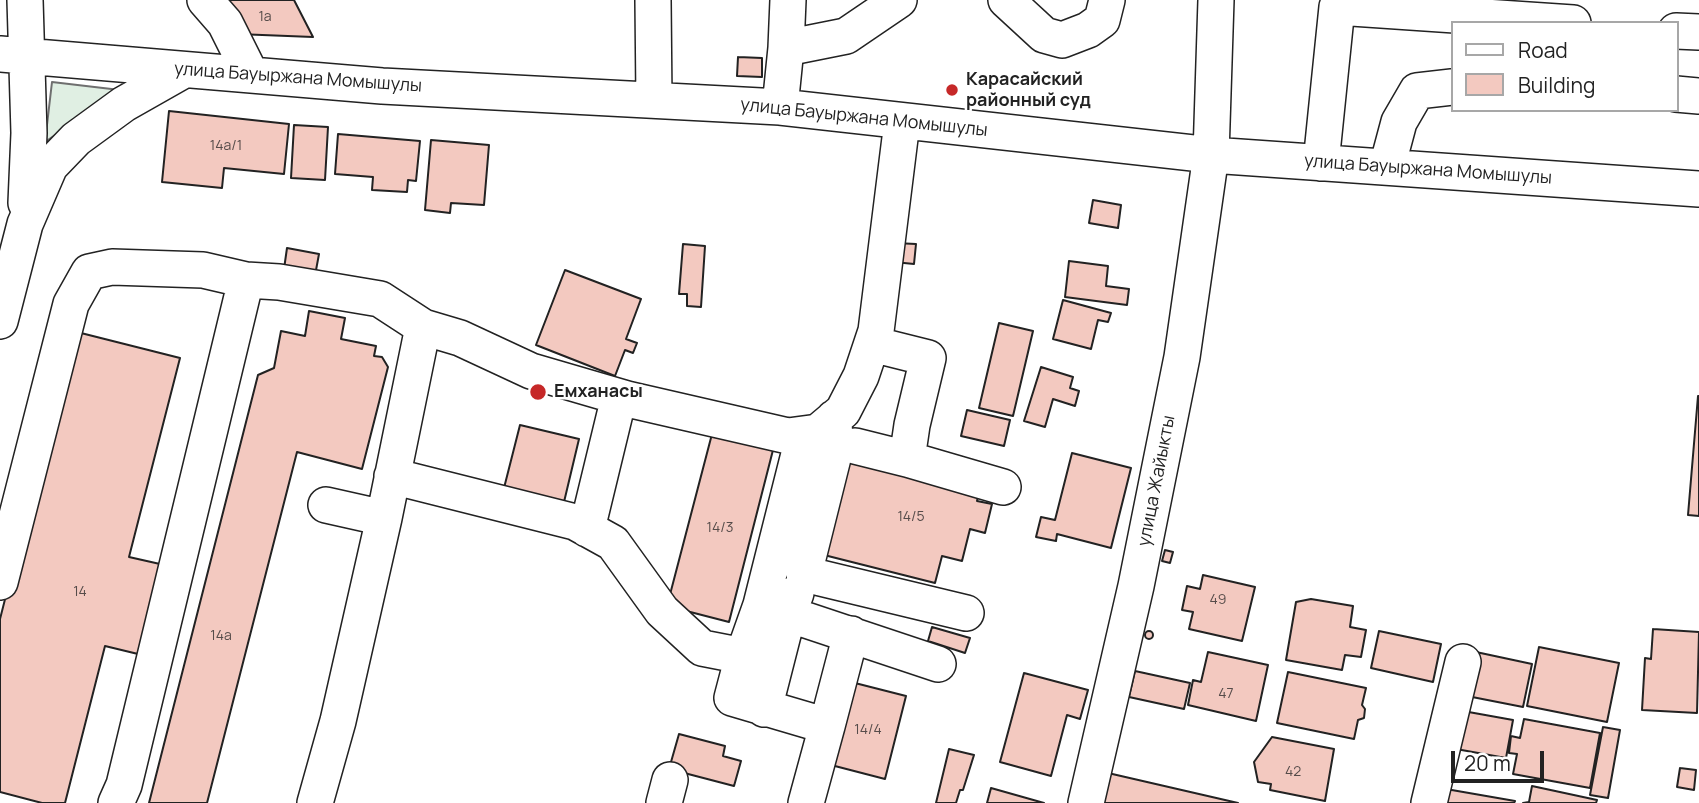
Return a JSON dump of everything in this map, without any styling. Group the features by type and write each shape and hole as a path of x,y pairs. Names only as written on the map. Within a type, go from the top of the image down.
{"street":[{"path":"25,0 14,55 29,133 25,224"},
{"path":"205,0 225,23 251,75"},
{"path":"653,0 654,100"},
{"path":"780,107 788,0"},
{"path":"786,48 846,36 900,0"},
{"path":"1006,0 1044,34 1062,40 1088,30 1102,20 1107,0"},
{"name":"улица Жайыкты","path":"1086,803 1136,586 1182,357 1210,155 1216,0"},
{"path":"1321,163 1337,7 1544,21"},
{"path":"1678,31 1699,32"},
{"name":"улица Бауыржана Момышулы","path":"14,55 382,86 780,107 1210,155 1699,190"},
{"path":"0,321 25,224 50,166 76,139 124,104 184,70"},
{"path":"1387,167 1399,122 1417,91 1450,87"},
{"path":"1678,94 1699,96"},
{"path":"764,709 775,610 799,454 843,411 861,376 872,344 876,331 902,121"},
{"path":"0,582 71,304 89,272 112,267 203,270 246,280 279,282 380,299 424,327 460,338 531,371 619,397 788,436 826,425"},
{"path":"116,803 127,771 246,280"},
{"path":"315,803 338,721 424,327"},
{"path":"872,344 928,358 907,459"},
{"path":"587,529 619,397"},
{"path":"826,425 835,450 804,574 743,656 732,698 827,726"},
{"path":"855,446 1003,487"},
{"path":"392,475 575,522 613,543 662,611 702,648 743,656"},
{"path":"326,505 384,517"},
{"path":"804,574 966,613"},
{"path":"775,610 938,664"},
{"path":"806,803 851,634"},
{"path":"1429,803 1462,662"}],"green space":[{"path":"52,82 120,90 45,142"}],"building":[{"path":"219,0 294,0 313,37 237,34"},
{"path":"738,57 762,58 762,77 737,76"},
{"path":"169,111 289,124 284,174 224,168 222,188 162,182"},
{"path":"294,125 328,127 325,180 291,178"},
{"path":"338,134 420,141 416,181 408,180 407,192 372,190 373,177 335,174"},
{"path":"431,140 489,145 484,205 451,203 450,213 425,210"},
{"path":"1093,200 1121,205 1118,228 1089,223"},
{"path":"895,243 916,244 914,264 894,262"},
{"path":"683,244 705,246 701,307 687,306 687,294 679,294"},
{"path":"287,248 319,254 314,281 283,276"},
{"path":"1069,261 1108,266 1106,286 1129,289 1127,305 1065,297"},
{"path":"565,270 641,299 626,339 637,343 633,353 625,350 615,376 536,345"},
{"path":"1063,300 1111,313 1108,322 1098,320 1091,349 1053,339"},
{"path":"309,311 345,318 341,339 376,346 374,356 382,357 388,367 362,469 297,452 207,803 149,803 258,375 274,368 281,331 305,336"},
{"path":"999,323 1033,331 1013,416 979,408"},
{"path":"73,331 180,358 129,557 160,564 138,654 105,646 65,803 42,803 0,792 0,619"},
{"path":"1041,367 1073,377 1070,388 1079,391 1075,406 1053,399 1045,427 1024,421"},
{"path":"1699,396 1699,516 1688,515"},
{"path":"967,410 1010,420 1004,446 961,436"},
{"path":"520,425 579,439 564,502 504,488"},
{"path":"712,434 773,450 729,622 667,606"},
{"path":"1072,453 1131,468 1111,548 1057,534 1056,541 1036,537 1041,517 1055,520"},
{"path":"847,460 979,492 977,501 992,504 985,533 970,529 962,561 942,556 935,583 824,555"},
{"path":"1165,550 1173,552 1170,563 1162,561"},
{"path":"1203,575 1255,587 1242,641 1189,629 1193,612 1182,610 1187,586 1200,589"},
{"path":"1311,599 1353,606 1350,627 1366,630 1361,657 1345,655 1342,670 1286,660 1296,602"},
{"path":"932,627 970,638 965,653 928,641"},
{"path":"1653,629 1699,632 1697,713 1642,710 1645,658 1651,659"},
{"path":"1149,631 1153,635 1149,639 1145,635"},
{"path":"1379,631 1441,644 1433,682 1371,668"},
{"path":"1539,647 1619,663 1607,722 1527,706"},
{"path":"1208,652 1268,665 1256,721 1188,705 1193,680 1201,682"},
{"path":"1476,652 1532,664 1523,707 1467,696"},
{"path":"1135,671 1190,683 1184,709 1129,697"},
{"path":"1288,672 1366,688 1362,705 1365,709 1364,718 1358,720 1354,739 1277,723"},
{"path":"1024,673 1088,690 1080,719 1067,715 1051,776 1000,762"},
{"path":"851,682 906,696 885,779 831,765"},
{"path":"1463,711 1513,720 1506,758 1456,749"},
{"path":"1524,719 1600,733 1590,788 1513,774 1517,754 1509,753 1511,736 1520,738"},
{"path":"1603,727 1620,730 1608,798 1590,795"},
{"path":"679,734 725,746 723,756 741,761 734,786 669,769"},
{"path":"1272,737 1334,749 1325,801 1270,790 1271,784 1258,782 1254,762"},
{"path":"949,749 974,755 956,803 936,803"},
{"path":"1680,768 1696,770 1694,790 1677,787"},
{"path":"1108,773 1238,803 1101,803"},
{"path":"1532,786 1597,800 1596,803 1523,803 1529,802"},
{"path":"991,788 1044,803 987,803"},
{"path":"1446,789 1515,801 1443,803"}],"place":[{"name":"Карасайский районный суд","path":"952,90"},
{"name":"Емханасы","path":"538,392"}]}
